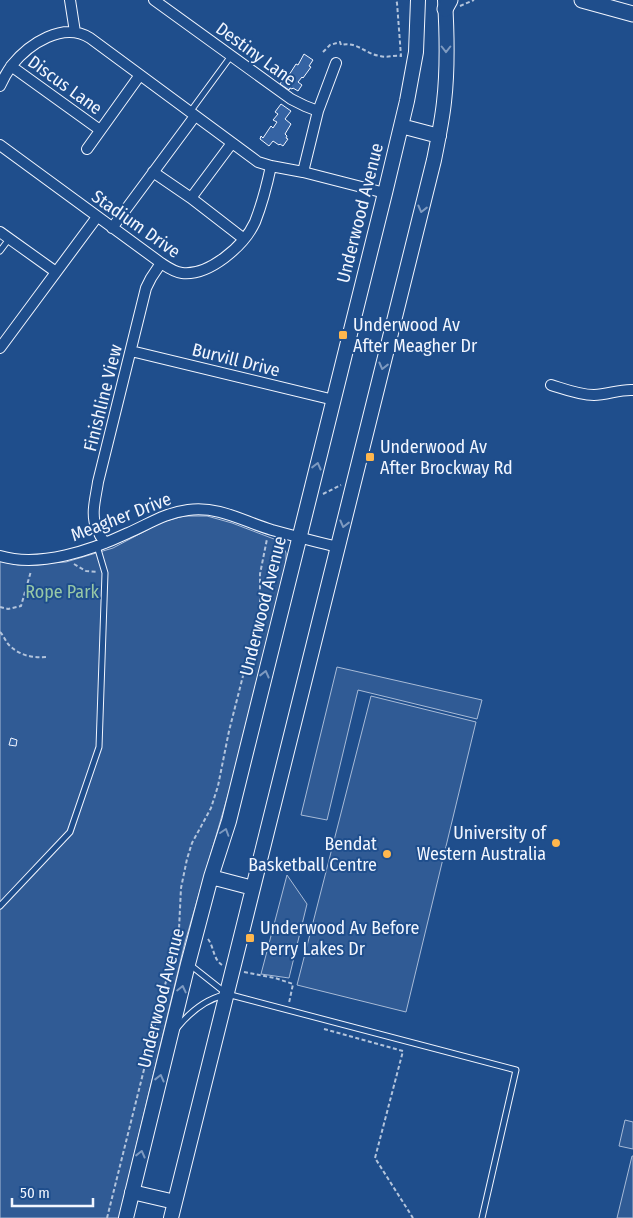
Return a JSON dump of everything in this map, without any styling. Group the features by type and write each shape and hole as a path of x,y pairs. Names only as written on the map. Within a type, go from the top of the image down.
{"main road":[{"name":"Underwood Avenue","path":"126,1218 188,964 228,821 385,193 412,76 416,52 418,0"},
{"path":"582,0 633,14"},
{"path":"620,0 633,4"},
{"path":"171,1218 431,175 443,109 450,4"},
{"path":"401,126 439,136"},
{"path":"211,877 253,888"},
{"path":"132,1192 175,1202"}],"street":[{"path":"70,0 76,32"},
{"name":"Destiny Lane","path":"154,0 291,99 318,110"},
{"path":"0,86 11,66 32,46 46,38 68,31 85,34 258,162 385,193"},
{"path":"302,172 318,110 336,62"},
{"name":"Discus Lane","path":"11,66 100,130"},
{"path":"87,149 140,75"},
{"path":"112,228 154,172 192,114"},
{"path":"191,198 232,143"},
{"name":"Stadium Drive","path":"0,145 161,264 179,273 195,272 213,265 244,239 254,223 260,207 271,166"},
{"path":"154,172 244,239"},
{"path":"0,348 97,217"},
{"path":"0,232 56,272"},
{"name":"Finishline View","path":"101,545 94,516 98,482 146,288 161,264"},
{"name":"Burvill Drive","path":"131,351 334,400"},
{"path":"551,385 593,395 633,390"},
{"name":"Meagher Drive","path":"0,556 34,560 56,558 101,545 129,533 156,518 174,512 205,509 222,512 299,538 338,547"}],"lane":[{"path":"192,114 231,56"},
{"path":"0,252 9,239"},
{"path":"0,906 70,832 99,747 104,573 101,545"},
{"path":"188,964 227,994 516,1070 482,1218"},
{"path":"171,1036 186,1017 199,1005 227,994"}],"path":[{"path":"323,52 330,45 340,42 341,45 355,45 382,57 401,56 396,0"},
{"path":"450,4 474,0"},
{"path":"308,501 355,478"},
{"path":"107,1218 179,929 181,888 187,859 192,843 212,808 229,731 257,626 260,602 260,574 270,529"},
{"path":"66,555 69,561 86,571 104,573"},
{"path":"0,607 8,609 21,606 34,560"},
{"path":"0,632 8,645 21,654 35,658 47,657"},
{"path":"208,939 220,965 228,967"},
{"path":"244,972 275,978 293,984 288,1009"},
{"path":"322,1028 403,1051 375,1158 413,1218"}],"shaded area":[{"path":"184,516 207,516 274,539 283,546 286,553 286,563 230,788 185,942 119,1218 0,1218 0,561 18,565 66,562 113,548 162,522"},
{"path":"337,667 482,700 477,719 358,690 327,820 301,815"},
{"name":"Bendat Basketball Centre","path":"371,696 476,722 406,1012 297,985"},
{"path":"287,875 307,904 289,978 261,974"},
{"path":"625,1120 633,1122 633,1149 619,1146"},
{"path":"632,1156 633,1218 617,1218"}],"building":[{"path":"304,54 313,60 309,66 311,67 298,82 302,85 298,91 293,88 289,90 280,84 296,64 298,65"},
{"path":"281,104 291,111 285,119 291,124 285,134 288,139 283,146 273,141 269,146 260,139 277,122 273,120 278,114 275,112"},
{"path":"11,738 17,740 16,746 9,745"}],"place":[{"name":"Underwood Av After Meagher Dr","path":"343,335"},
{"name":"Underwood Av After Brockway Rd","path":"370,457"},
{"name":"University of Western Australia","path":"556,843"},
{"name":"Bendat Basketball Centre","path":"387,854"},
{"name":"Underwood Av Before Perry Lakes Dr","path":"250,938"}],"park label":[{"name":"Rope Park","path":"62,592"}]}
